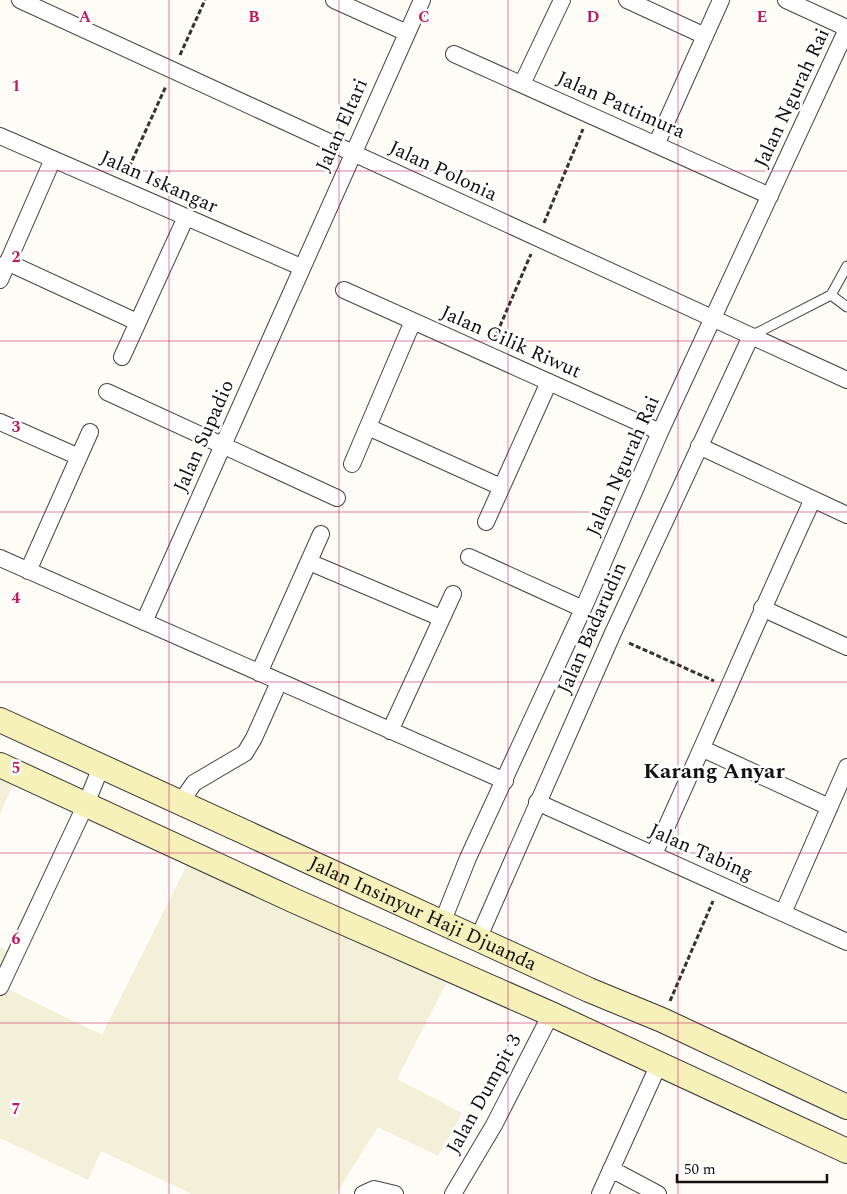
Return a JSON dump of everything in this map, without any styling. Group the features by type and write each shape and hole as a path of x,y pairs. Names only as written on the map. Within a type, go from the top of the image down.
{"main road":[{"name":"Jalan Insinyur Haji Djuanda","path":"0,720 589,990 662,1020 847,1107"},
{"name":"Jalan Insinyur Haji Djuanda","path":"0,765 297,902 551,1014 847,1151"}],"street":[{"name":"Jalan Polonia","path":"20,0 847,380"},
{"path":"334,0 407,33"},
{"name":"Jalan Eltari","path":"301,267 422,0"},
{"path":"522,84 562,0"},
{"path":"627,0 705,36"},
{"path":"656,145 721,0"},
{"path":"786,0 847,28"},
{"name":"Jalan Ngurah Rai","path":"442,923 468,858 583,609 660,432 847,28"},
{"name":"Jalan Pattimura","path":"454,54 770,196"},
{"name":"Jalan Iskangar","path":"0,136 301,267"},
{"path":"0,280 53,159"},
{"path":"122,357 186,217"},
{"path":"8,262 137,322"},
{"name":"Jalan Supadio","path":"144,622 224,446 301,267"},
{"name":"Jalan Cilik Riwut","path":"344,290 660,432"},
{"path":"352,464 413,321"},
{"name":"Jalan Badarudin","path":"478,939 612,635 751,336"},
{"path":"486,522 548,382"},
{"path":"107,392 337,498"},
{"path":"0,422 79,457"},
{"path":"368,427 501,487"},
{"path":"28,571 90,432"},
{"path":"699,446 847,515"},
{"path":"654,854 702,749 762,608 813,499"},
{"path":"259,673 321,534"},
{"path":"469,557 583,609"},
{"path":"0,558 505,781"},
{"path":"309,562 441,618"},
{"path":"390,730 453,594"},
{"path":"762,608 847,647"},
{"path":"180,803 194,783 245,753 254,738 279,682"},
{"path":"702,749 829,806"},
{"path":"0,987 86,804 101,767"},
{"path":"783,913 847,767"},
{"name":"Jalan Tabing","path":"537,802 847,942"},
{"name":"Jalan Dumpit 3","path":"453,1194 494,1124 551,1014"},
{"path":"600,1194 659,1064"},
{"path":"611,1169 658,1194"},
{"path":"363,1194 374,1188 395,1194"}],"lane":[{"path":"751,336 831,295 847,266"},
{"path":"831,295 847,307"}],"path":[{"path":"120,188 206,0"},
{"path":"612,635 728,688"},
{"path":"662,1020 720,884"}],"shaded area":[{"path":"0,765 18,773 0,814"},
{"path":"193,853 452,972 397,1079 462,1113 438,1156 378,1127 336,1194 192,1194 101,1151 88,1180 0,1138 0,947 17,955 4,987 102,1035"}],"district":[{"name":"Karang Anyar","path":"714,771"}]}
